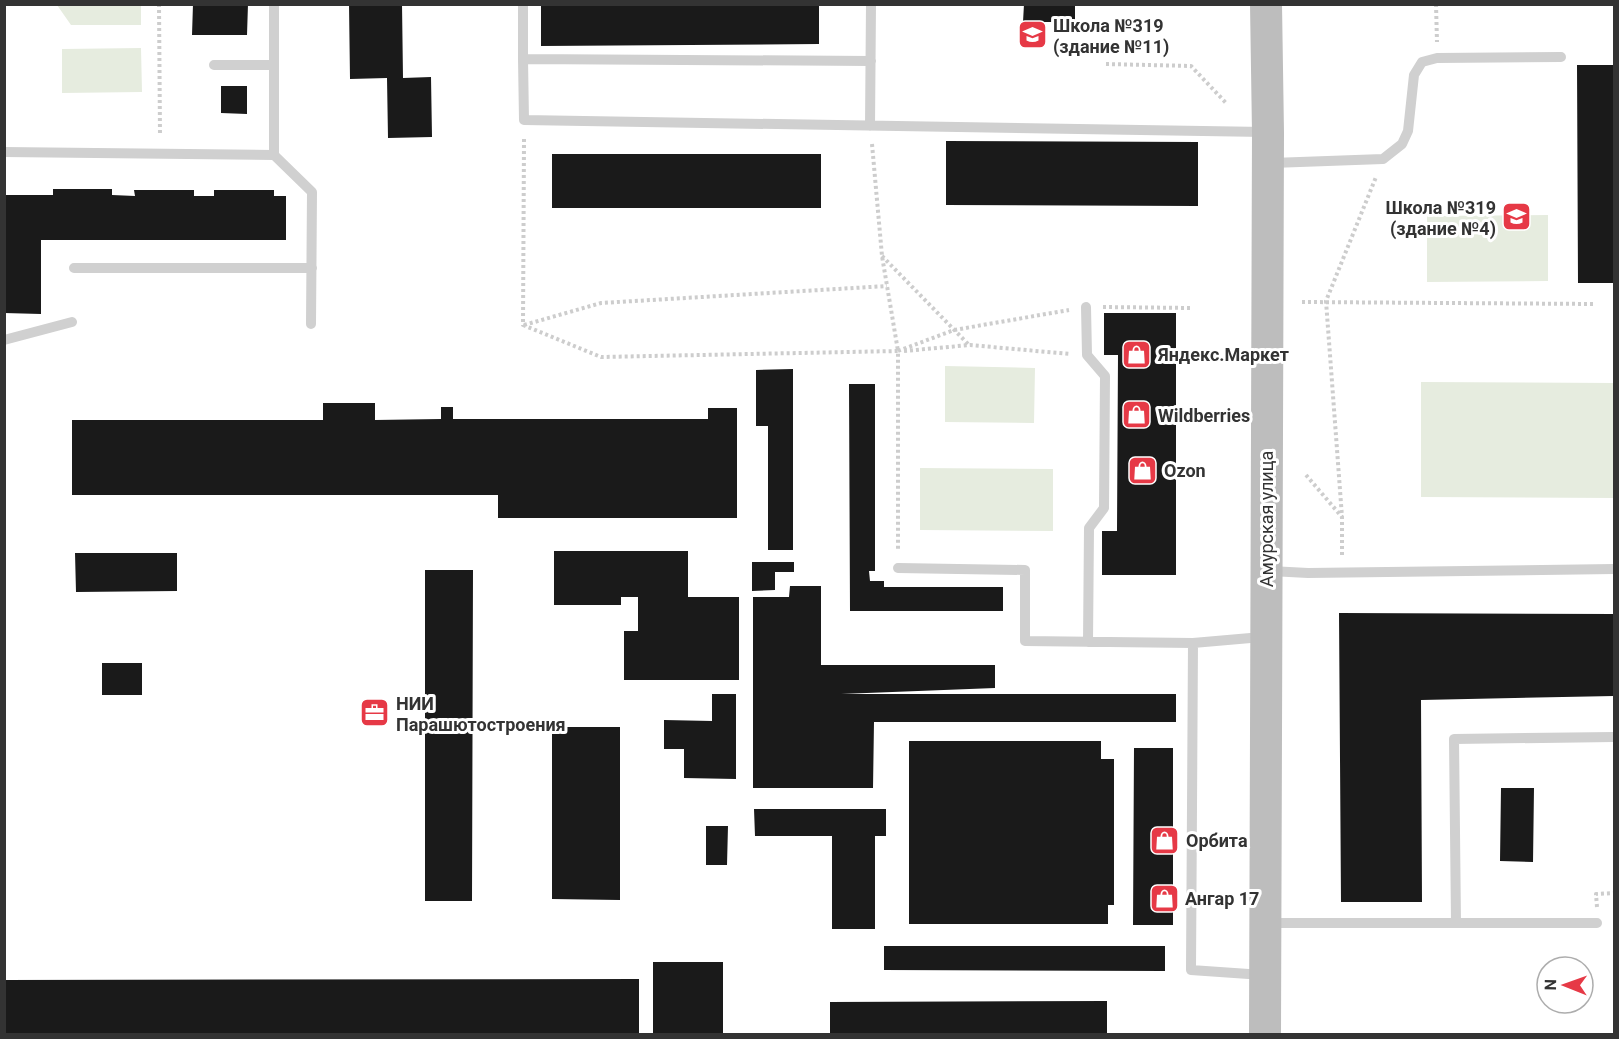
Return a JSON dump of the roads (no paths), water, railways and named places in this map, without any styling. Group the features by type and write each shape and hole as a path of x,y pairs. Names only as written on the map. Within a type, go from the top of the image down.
{"street":[{"name":"Амурская улица","path":"1264,1035 1268,148 1266,4"}],"lane":[{"path":"274,4 274,155"},
{"path":"523,4 524,120 870,126 1268,148 1383,159 1402,144 1408,131 1414,75 1422,62 1437,58 1561,57"},
{"path":"870,126 871,4"},
{"path":"523,59 871,61"},
{"path":"214,65 274,65"},
{"path":"4,152 274,155 312,192 311,324"},
{"path":"74,268 312,268"},
{"path":"1086,307 1086,355 1104,376 1104,508 1089,528 1088,642"},
{"path":"4,340 72,322"},
{"path":"898,568 1026,570 1025,641 1192,643 1266,636"},
{"path":"1266,571 1342,573 1614,569"},
{"path":"1192,643 1191,970 1264,975"},
{"path":"1456,923 1454,739 1614,737"},
{"path":"1265,923 1597,923"}],"place":[{"name":"Школа №319 (здание №11)","path":"1032,35"},
{"name":"Школа №319 (здание №4)","path":"1517,217"},
{"name":"Яндекс.Маркет","path":"1137,354"},
{"name":"Wildberries","path":"1137,415"},
{"name":"Ozon","path":"1143,470"},
{"name":"НИИ Парашютостроения","path":"375,713"},
{"name":"Орбита","path":"1165,840"},
{"name":"Ангар 17","path":"1164,898"}]}
